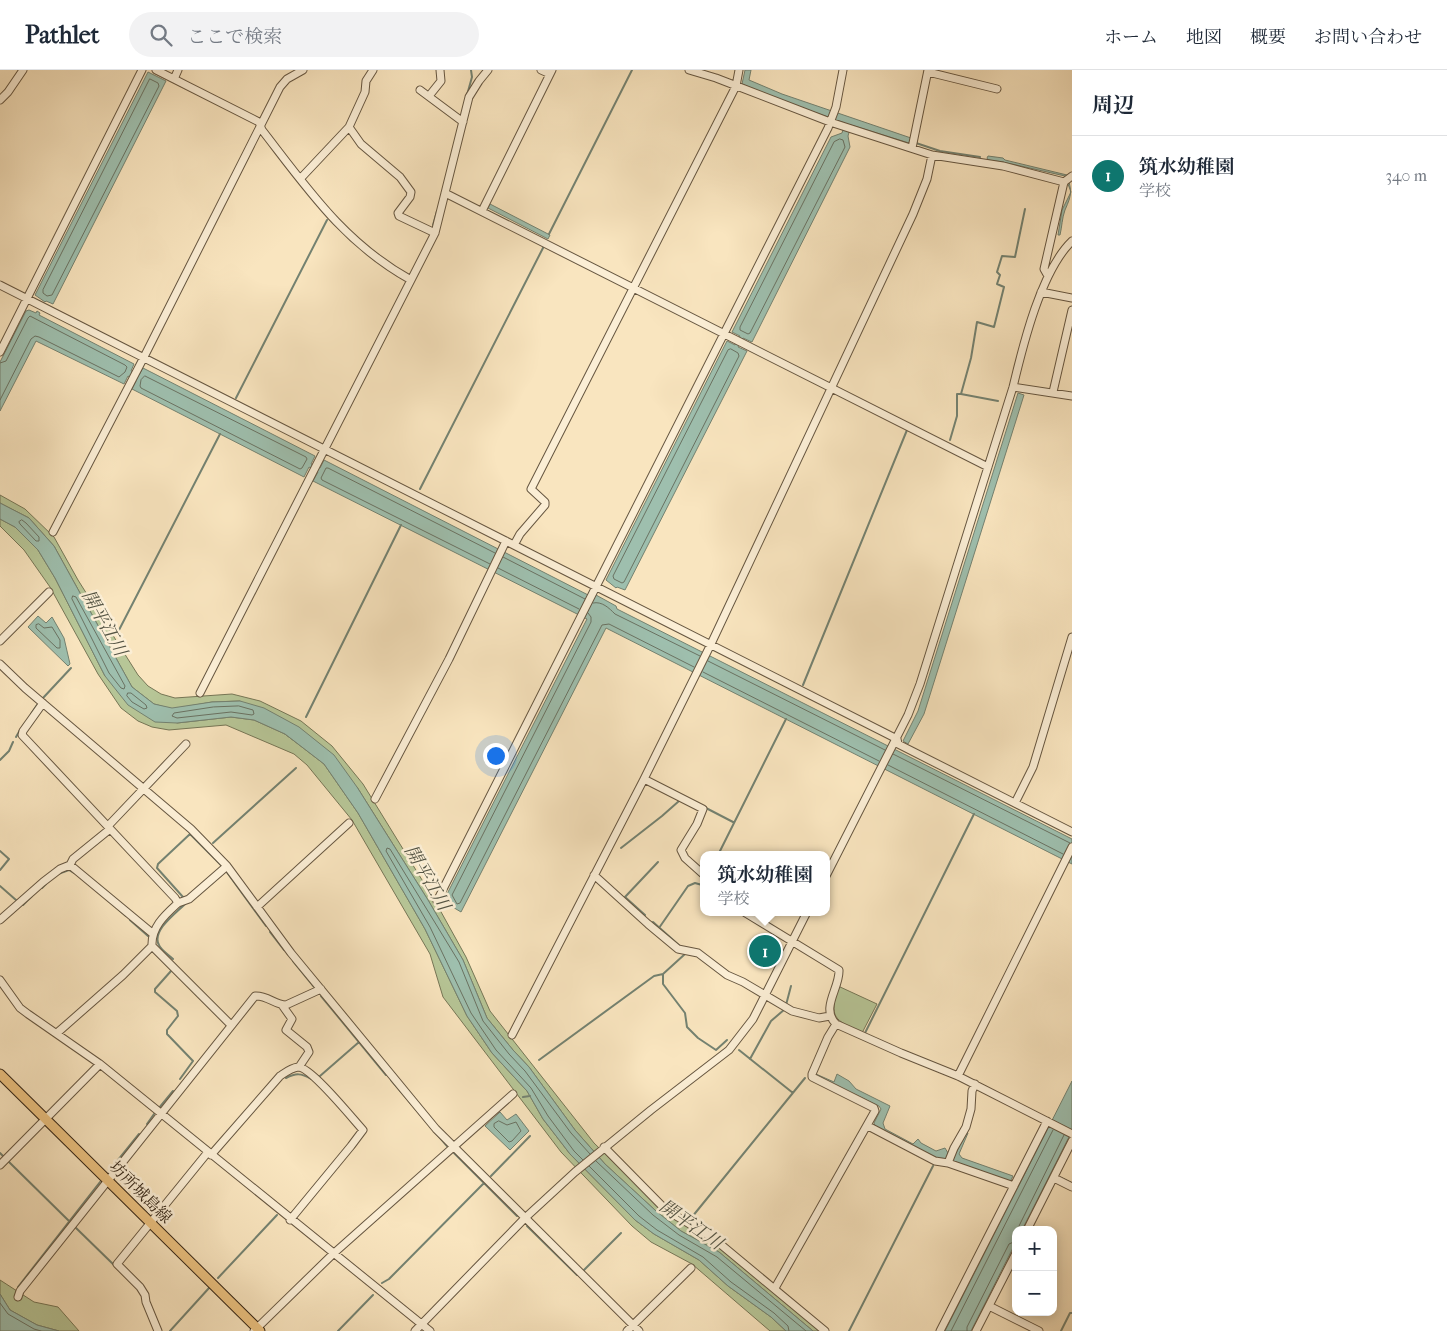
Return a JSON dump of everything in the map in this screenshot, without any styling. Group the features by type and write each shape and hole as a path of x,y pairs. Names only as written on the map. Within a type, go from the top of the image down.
{"main road":[{"name":"坊所城島線","path":"0,1074 257,1330"}],"street":[{"path":"0,100 23,70"},
{"path":"0,352 142,70"},
{"path":"174,79 178,70"},
{"path":"53,532 144,358 260,124 283,82 303,70"},
{"path":"429,96 441,81 440,70"},
{"path":"200,693 435,233 470,97 488,70"},
{"path":"482,211 551,72 541,70"},
{"path":"690,70 842,126 932,155 1003,166 1068,180 1044,269 1048,276"},
{"path":"514,545 520,534 545,505 546,502 531,489 736,86 739,70"},
{"path":"437,901 831,121 843,70"},
{"path":"158,71 260,124 328,214 350,236 392,270 410,280"},
{"path":"300,179 349,127 365,92 366,82 371,71"},
{"path":"912,148 928,71 997,89"},
{"path":"420,90 464,122"},
{"path":"349,127 361,144 400,177 411,192 410,197 398,213 399,216 435,233"},
{"path":"512,1035 695,676 913,214 926,179 932,155"},
{"path":"445,193 988,467"},
{"path":"830,868 897,738 920,684 1013,387 1021,351 1041,292 1056,261 1072,241"},
{"path":"0,285 897,738"},
{"path":"1041,292 1072,298"},
{"path":"1053,392 1072,310"},
{"path":"1013,387 1072,396"},
{"path":"375,799 449,659 506,541"},
{"path":"0,641 49,592"},
{"path":"1015,803 1034,767 1072,637"},
{"path":"0,664 42,703 191,829 227,866 291,953 436,1129 639,1331"},
{"path":"42,703 22,735 158,879 178,904"},
{"path":"897,738 898,744 1072,832"},
{"path":"0,920 49,877 70,865 73,859 109,828 143,788 186,744"},
{"path":"644,779 703,809 697,824 681,850 685,858 700,871"},
{"path":"257,907 349,823"},
{"path":"958,1076 1072,847"},
{"path":"70,865 152,933"},
{"path":"227,866 189,899 178,904 165,916 152,933 152,946 231,1025"},
{"path":"594,875 676,947 698,953 727,975 765,994 771,1000 792,1011 819,1018 830,1016"},
{"path":"750,916 839,970 829,1006 830,1016 836,1024 958,1076 1072,1134"},
{"path":"414,1331 525,1218 578,1170 603,1148 729,1050 753,1019 805,916"},
{"path":"57,1034 123,975 152,946"},
{"path":"0,980 20,1008 100,1064 290,1220 430,1331"},
{"path":"282,1005 316,993 321,989"},
{"path":"18,1296 20,1291 255,996 258,995 270,999 282,1005 292,1019 286,1030 307,1047 308,1052 299,1067"},
{"path":"775,1288 868,1126 875,1109 811,1076 836,1024"},
{"path":"0,1165 100,1064"},
{"path":"158,1331 146,1302 146,1295 117,1264 150,1222 272,1083 291,1069 299,1067 307,1070 316,1078 363,1130 290,1220"},
{"path":"949,1162 952,1152 966,1127 971,1109 972,1091 975,1084"},
{"path":"257,1330 334,1254 513,1094"},
{"path":"940,1331 1047,1121"},
{"path":"868,1126 936,1161 949,1162 1014,1186"},
{"path":"1029,1226 1072,1141"},
{"path":"603,1148 666,1210 713,1238 825,1331"},
{"path":"1054,1178 1072,1186"},
{"path":"976,1331 1012,1260"},
{"path":"627,1331 691,1268"},
{"path":"989,1306 1039,1331"}],"green space":[{"path":"0,495 25,509 54,537 78,580 138,675 148,686 161,694 175,698 232,694 260,701 301,721 332,746 363,784 435,901 466,957 490,1011 594,1143 665,1212 716,1243 822,1331 813,1331 719,1252 681,1231 656,1211 605,1164 575,1130 529,1067 487,1018 463,960 428,900 357,787 240,701 212,702 172,709 154,704 132,687 54,546 29,518 0,503"},
{"path":"0,519 15,527 38,550 55,578 105,676 177,723 231,717 254,720 285,734 324,764 358,813 425,929 467,1016 492,1053 527,1091 543,1119 570,1154 635,1220 654,1234 699,1260 728,1286 771,1317 786,1331 770,1331 692,1264 651,1242 632,1226 561,1152 443,997 430,954 352,820 307,765 294,754 226,725 169,730 152,727 138,721 121,708 98,674 50,587 24,550 0,526"},
{"path":"838,986 877,1004 862,1033 836,1017 834,1005"},
{"path":"0,1280 34,1302 58,1307 79,1331 59,1331 37,1325 10,1310 0,1294"}],"water":[{"path":"745,70 751,70 749,80 782,94 911,138 909,143 851,125 848,136 850,147 752,342 743,338 738,347 747,351 625,590 616,588 606,580 727,341 735,345 740,336 732,332 831,137 842,133 845,123 780,100 742,84"},
{"path":"148,72 166,81 53,304 45,302 35,295"},
{"path":"988,156 1003,158 1067,175 1070,191 1065,176 988,160"},
{"path":"1070,193 1060,235 1058,235 1062,210"},
{"path":"490,204 550,235 548,239 488,208"},
{"path":"29,310 36,313 37,311 40,313 39,315 134,364 131,371 139,375 143,368 315,456 311,464 320,468 324,460 594,598 596,595 616,606 617,609 1072,839 1072,864 606,628 461,912 451,906 446,896 587,619 313,481 318,472 309,467 304,477 132,389 136,381 128,376 124,384 36,341 0,411 0,362 26,311"},
{"path":"1018,393 1024,395 924,714 908,744 903,741 918,711"},
{"path":"0,503 29,518 54,546 132,687 154,704 172,708 212,702 240,701 264,708 299,727 334,755 357,787 428,900 463,960 487,1018 529,1067 575,1130 605,1164 656,1211 681,1231 719,1252 813,1331 786,1331 771,1317 728,1286 699,1260 654,1234 635,1220 570,1154 543,1119 527,1091 492,1053 467,1016 425,929 358,813 324,764 285,734 254,720 231,717 177,723 155,722 128,705 105,676 55,578 38,550 15,527 0,519"},
{"path":"38,616 46,623 52,617 64,638 70,664 68,666 28,627"},
{"path":"816,1074 834,1082 837,1074 849,1081 856,1089 890,1106 883,1123 885,1129 913,1144 918,1139 921,1143 936,1151 945,1148 948,1153 953,1154 956,1153 966,1132 968,1133 959,1154 962,1158 1013,1176 1010,1182 952,1159 937,1158 875,1127 874,1123 881,1109 879,1106 816,1076"},
{"path":"1072,1081 1072,1131 1024,1226 1012,1226 1012,1250 971,1331 945,1331"},
{"path":"500,1112 507,1120 516,1114 529,1131 510,1150 485,1126"},
{"path":"0,1294 10,1310 37,1325 59,1331 0,1331"}],"waterway":[{"path":"467,95 472,77 471,70"},
{"path":"549,234 632,70"},
{"path":"916,143 940,151 980,157"},
{"path":"998,401 961,394 971,358 977,322 994,327 1004,287 997,284 1000,275 997,272 1002,256 1015,257 1025,209"},
{"path":"433,225 437,211"},
{"path":"236,398 327,220"},
{"path":"420,489 544,246"},
{"path":"950,440 957,416 957,394 961,394"},
{"path":"803,685 907,430"},
{"name":"開平江川","path":"119,630 220,434"},
{"path":"306,717 401,525"},
{"path":"43,698 71,668"},
{"path":"31,714 37,705"},
{"path":"720,851 786,719"},
{"path":"16,737 20,730"},
{"path":"0,760 9,751 13,742"},
{"path":"213,843 296,768"},
{"path":"621,848 679,801"},
{"path":"706,808 733,822"},
{"path":"865,1033 974,814"},
{"path":"183,897 157,868 158,864 190,834 222,866"},
{"path":"0,851 9,859 0,870"},
{"path":"645,915 625,897 658,862"},
{"path":"58,874 69,870 74,873"},
{"path":"226,871 266,926"},
{"path":"659,928 688,886 695,883 700,884"},
{"path":"42,888 46,884"},
{"path":"0,886 16,900"},
{"path":"23,905 32,896"},
{"path":"109,901 126,916"},
{"path":"173,959 160,947 157,940 158,934 161,928 185,904"},
{"path":"130,920 148,936"},
{"path":"653,922 681,947"},
{"path":"270,932 284,950"},
{"path":"685,954 663,974 663,984 685,1013 687,1027 698,1038 716,1050 727,1040"},
{"path":"293,961 315,988"},
{"path":"171,971 155,989 155,992 177,1011 178,1016 167,1030 167,1034 193,1061 180,1079"},
{"path":"539,1060 654,976 663,974"},
{"path":"786,1005 791,986"},
{"path":"321,996 386,1075"},
{"path":"750,1059 771,1021 785,1009"},
{"path":"320,1076 359,1042"},
{"path":"739,1050 793,1093"},
{"path":"286,1078 298,1074 311,1079"},
{"name":"開平江川","path":"692,1217 805,1078"},
{"path":"391,1080 447,1146"},
{"path":"159,1108 173,1091"},
{"path":"523,1097 530,1096"},
{"path":"147,1124 154,1114"},
{"path":"110,1170 139,1134"},
{"path":"491,1176 530,1136"},
{"path":"453,1152 517,1216"},
{"path":"0,1153 4,1157"},
{"path":"8,1161 69,1221"},
{"path":"849,1331 933,1166"},
{"path":"1059,1177 1072,1183"},
{"path":"18,1287 100,1182"},
{"path":"382,1283 389,1279 484,1183"},
{"path":"218,1278 277,1215"},
{"path":"527,1226 577,1275"},
{"path":"75,1227 115,1266"},
{"path":"583,1271 621,1233"},
{"path":"170,1331 209,1288"},
{"path":"338,1331 373,1295"},
{"path":"1061,1331 1070,1313 1072,1313"}],"place":[{"name":"筑水幼稚園","path":"765,951"}]}
